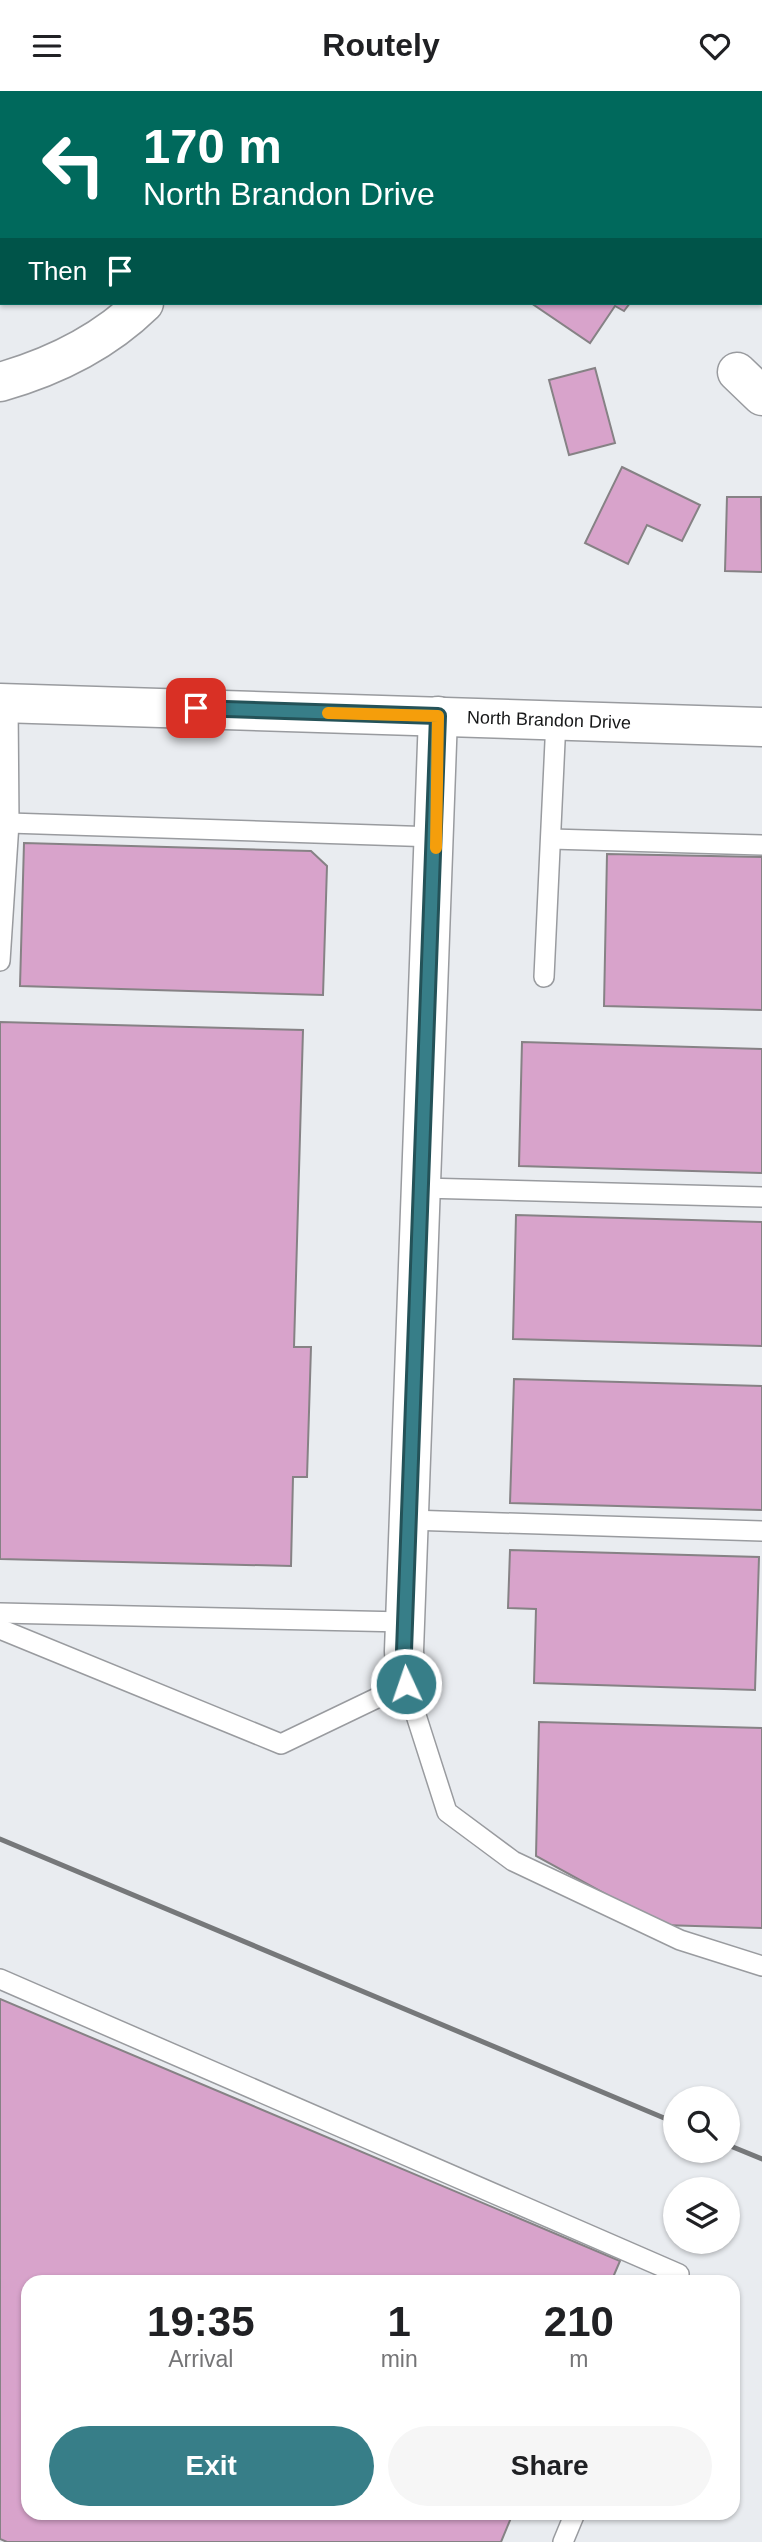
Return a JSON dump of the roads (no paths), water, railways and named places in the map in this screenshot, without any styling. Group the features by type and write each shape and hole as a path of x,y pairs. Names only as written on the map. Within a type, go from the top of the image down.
{"street":[{"path":"0,382 38,371 89,346 141,305"},
{"name":"North Brandon Drive","path":"4,702 762,727"},
{"path":"406,1684 405,1622 436,837 438,716"}],"lane":[{"path":"0,961 9,823 4,702"},
{"path":"544,977 556,720"},
{"path":"9,823 436,837"},
{"path":"551,839 762,845"},
{"path":"422,1188 762,1197"},
{"path":"409,1520 762,1531"},
{"path":"0,1613 405,1622"},
{"path":"0,1629 281,1744 406,1684 447,1812 513,1861 680,1940 762,1966"},
{"path":"0,1979 680,2275"},
{"path":"563,2542 572,2520"}],"railway":[{"path":"0,1839 663,2118"},
{"path":"740,2150 762,2159"}]}
